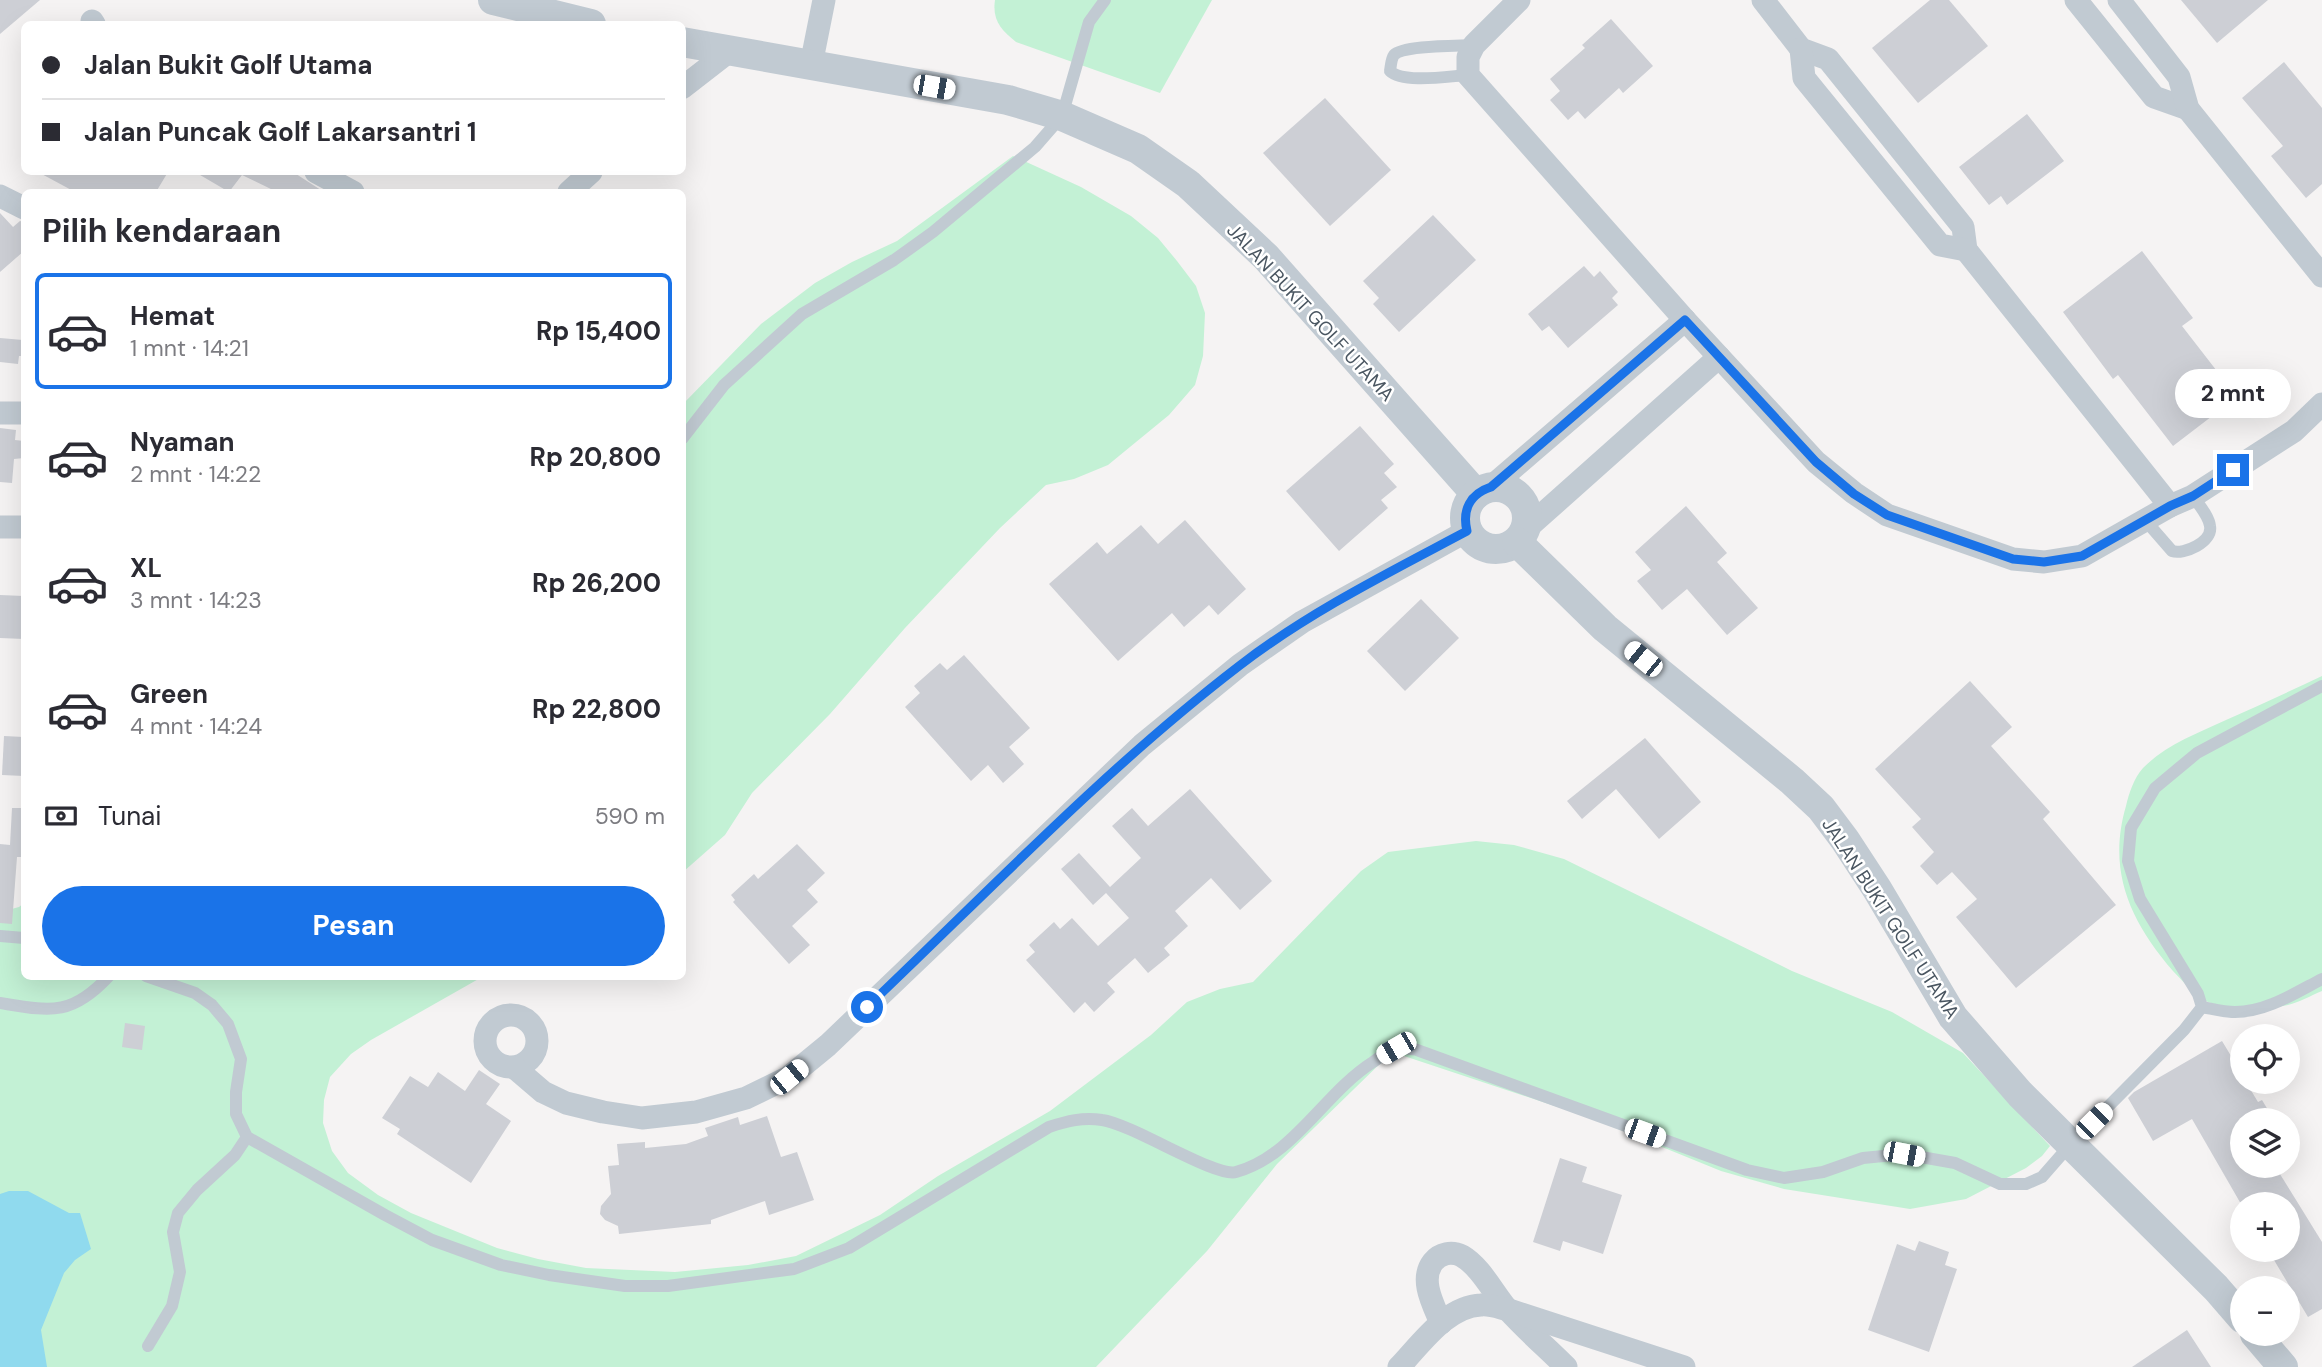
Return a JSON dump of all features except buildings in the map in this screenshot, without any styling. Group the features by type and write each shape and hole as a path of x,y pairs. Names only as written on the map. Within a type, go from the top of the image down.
{"street":[{"path":"493,0 578,21"},
{"path":"811,65 824,0"},
{"path":"1519,0 1474,45 1468,57 1468,75 1685,320 1816,462 1854,494 1887,515 2013,559 2044,562 2082,556 2170,506 2193,496 2294,431 2322,404"},
{"path":"1763,0 1801,49 1828,59 1963,227 1966,250 2170,506"},
{"path":"2076,0 2154,97 2188,109"},
{"path":"2119,0 2179,77 2188,109 2322,276"},
{"name":"JALAN BUKIT GOLF UTAMA","path":"686,43 1008,100 1062,116 1138,149 1188,184 1266,257 1483,491"},
{"path":"686,86 731,50"},
{"path":"322,175 347,189"},
{"path":"572,189 588,175"},
{"path":"0,196 21,206"},
{"path":"1685,320 1483,491 1467,508 1467,531 1480,545 1489,549 1509,548 1719,357"},
{"path":"0,412 21,413"},
{"path":"1483,491 1504,487 1521,498 1527,509 1522,536"},
{"path":"0,527 21,527"},
{"path":"515,1068 543,1092 566,1103 642,1118 708,1109 746,1098 789,1077 828,1045 1142,744 1230,673 1302,622 1467,531"},
{"name":"JALAN BUKIT GOLF UTAMA","path":"1522,536 1605,628 1792,781 1821,808 1877,889 1953,1017 2020,1094 2230,1304"},
{"path":"1441,1323 1428,1292 1428,1278 1431,1264 1441,1255 1451,1253 1462,1256 1474,1266 1509,1310 1566,1367"},
{"path":"1399,1367 1441,1323 1459,1309 1482,1304 1509,1310 1684,1367"},
{"path":"2265,1346 2283,1367"}],"lane":[{"path":"686,434 724,386 802,314 894,260 933,232 1034,147 1062,116 1089,22 1105,0"},
{"path":"1468,75 1405,78 1393,75 1390,71 1393,56 1398,52 1416,48 1474,45"},
{"path":"2145,520 2172,551 2187,551 2210,533 2210,525 2193,496"},
{"path":"2202,1007 2198,994 2140,899 2128,861 2131,828 2155,788 2197,753 2322,686"},
{"path":"0,936 21,938"},
{"path":"2202,1007 2233,1012 2254,1010 2286,998 2322,979"},
{"path":"0,1003 47,1010 76,1003 94,992 104,980"},
{"path":"158,980 195,993 212,1005 228,1024 241,1059 236,1114 247,1137 432,1240 501,1265 625,1286 657,1286 794,1269 849,1248 1049,1127 1073,1119 1103,1120 1126,1127 1192,1159 1232,1174 1257,1165 1284,1145 1351,1076 1396,1048 1417,1050 1747,1170 1784,1178 1823,1172 1863,1158 1904,1154 1955,1163 2000,1184 2026,1184 2042,1177 2184,1030 2202,1007"},
{"path":"148,1346 172,1307 180,1272 173,1232 178,1213 197,1190 235,1155 247,1137"}],"green space":[{"path":"995,0 1212,0 1160,93 1016,42 999,24 995,13"},
{"path":"1013,156 1081,187 1131,216 1158,238 1196,286 1205,313 1203,356 1195,385 1169,415 1108,465 1074,479 1046,485 1000,528 905,628 830,714 752,793 725,835 686,869 686,401 761,324 815,283 897,241"},
{"path":"2322,676 2322,991 2293,1004 2275,1007 2239,1008 2208,1002 2173,971 2158,952 2134,914 2126,894 2119,852 2130,791 2143,768 2172,746"},
{"path":"1476,841 1514,845 1564,859 1792,971 1892,1012 1963,1053 2050,1146 2026,1168 1966,1199 1910,1209 1784,1189 1721,1171 1591,1118 1392,1052 1277,1164 1207,1251 1096,1367 0,1367 0,912 21,905 21,980 477,980 371,1040 351,1054 330,1077 324,1100 323,1123 332,1151 348,1173 378,1195 411,1213 497,1248 586,1268 675,1272 748,1265 796,1256 880,1215 938,1176 1050,1111 1151,1035 1187,1002 1220,989 1253,982 1361,871 1388,852"}],"water":[{"path":"28,1191 69,1213 80,1213 91,1249 75,1260 64,1273 41,1330 47,1367 0,1367 0,1194"}],"route":[{"path":"867,1007 1142,744 1240,665 1302,622 1467,531 1465,515 1470,500 1476,494 1491,487 1685,320 1816,462 1854,494 1887,515 2013,559 2044,562 2082,556 2170,506 2193,496 2233,470"}]}
